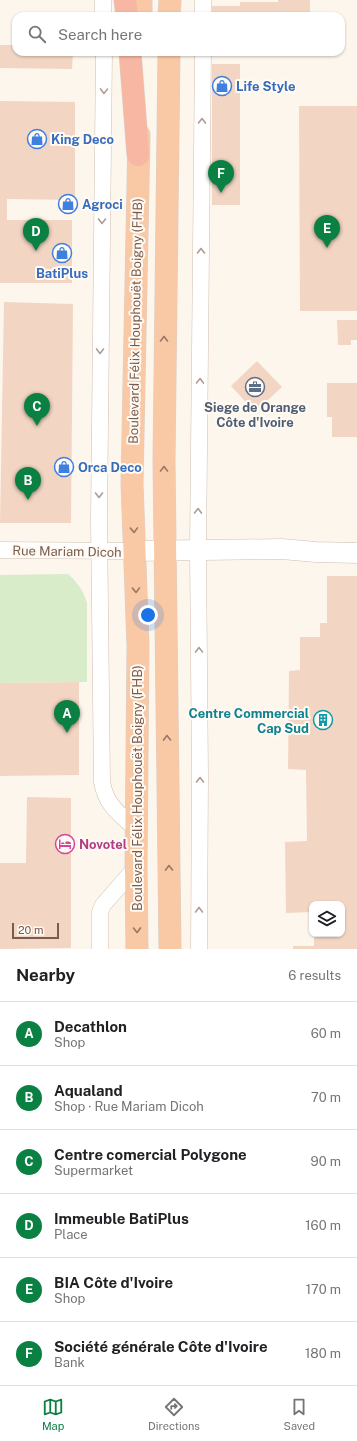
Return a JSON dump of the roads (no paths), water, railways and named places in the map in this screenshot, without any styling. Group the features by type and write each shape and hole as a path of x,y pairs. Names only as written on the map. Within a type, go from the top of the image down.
{"highway":[{"path":"125,0 126,12"},
{"path":"140,12 141,0"},
{"path":"169,12 170,0"},
{"path":"130,56 138,155"},
{"name":"Boulevard Félix Houphouët Boigny (FHB)","path":"137,949 136,867 138,646 132,459 139,56"},
{"path":"169,56 165,312 164,550 170,949"}],"street":[{"path":"103,0 104,12"},
{"path":"203,0 203,12"},
{"path":"104,56 99,552 102,782 104,794 109,804 137,830"},
{"path":"199,949 200,776 198,550 203,56"},
{"path":"282,549 315,541 357,541"},
{"path":"134,551 282,549 357,553"},
{"name":"Rue Mariam Dicoh","path":"0,550 99,552 134,551"},
{"path":"100,949 100,912 103,905 136,867"}],"place":[{"name":"Life Style","path":"222,86"},
{"name":"King Deco","path":"37,139"},
{"name":"Société générale Côte d'Ivoire","path":"221,193"},
{"name":"Agroci","path":"68,204"},
{"name":"BIA Côte d'Ivoire","path":"327,248"},
{"name":"Immeuble BatiPlus","path":"36,251"},
{"name":"BatiPlus","path":"62,253"},
{"name":"Siege de Orange Côte d'Ivoire","path":"255,387"},
{"name":"Centre comercial Polygone","path":"37,426"},
{"name":"Orca Deco","path":"64,467"},
{"name":"Aqualand","path":"28,500"},
{"name":"Centre Commercial Cap Sud","path":"323,720"},
{"name":"Decathlon","path":"67,733"},
{"name":"Novotel","path":"65,844"}]}
